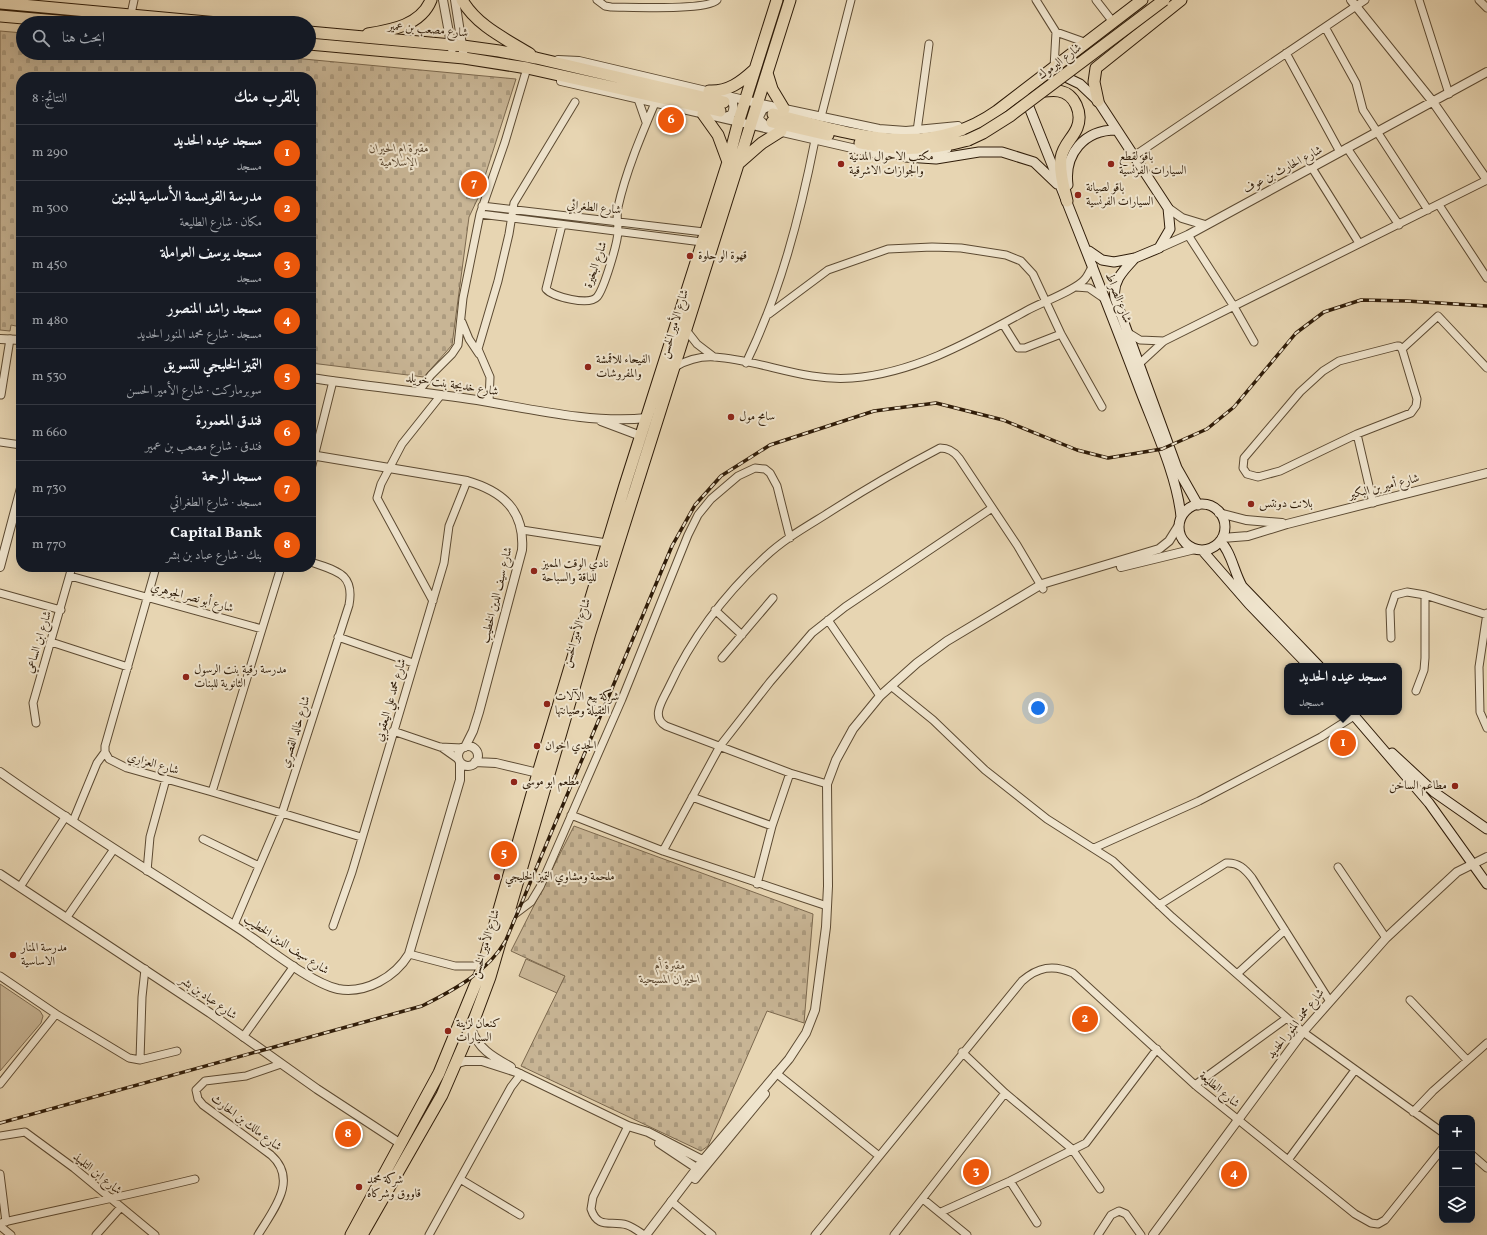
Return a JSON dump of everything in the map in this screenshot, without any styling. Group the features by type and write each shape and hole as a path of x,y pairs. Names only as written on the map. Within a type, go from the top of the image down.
{"highway":[{"path":"352,37 392,30 414,21 422,14 431,0"},
{"path":"462,0 476,18 487,27 540,59"},
{"name":"شارع الأمير الحسن","path":"362,1235 442,1094 471,1028 495,964 529,838 590,633 686,330 733,164 739,120 777,0"},
{"name":"شارع الأمير الحسن","path":"351,1235 402,1144 444,1064 483,966 538,773 607,543 703,237 751,123 790,0"},
{"name":"شارع اليرموك","path":"773,115 861,136 894,139 940,137 979,123 1053,69 1142,0"},
{"name":"شارع اليرموك","path":"773,115 886,147 930,151 968,140 983,133 1010,116 1164,0"},
{"path":"1098,101 1094,82 1096,68 1181,0"},
{"path":"0,3 150,16"},
{"path":"0,16 16,17"},
{"name":"شارع مصعب بن عمير","path":"316,33 463,46 540,59 724,107"},
{"name":"شارع مصعب بن عمير","path":"316,45 464,58 531,69 724,107"},
{"path":"709,91 721,92 732,87 755,69"},
{"path":"767,73 772,89 773,115"},
{"path":"1043,91 1060,91 1071,97 1078,107 1080,119 1077,128 1067,142 1061,157 1061,169 1069,205"},
{"path":"703,114 718,135 733,164 781,131"}],"main road":[{"path":"1053,69 1080,84 1098,101 1168,208 1170,229 1159,248"},
{"name":"شارع الصراط","path":"1023,91 1093,265 1162,449 1178,498 1180,521"},
{"path":"1069,205 1067,171 1072,153 1096,134 1106,130 1116,130"},
{"path":"906,156 936,159 975,152 1002,152 1034,162 1045,171 1062,190"},
{"name":"شارع الحارث بن عوف","path":"1086,249 1097,258 1108,262 1118,262 1135,258 1159,248"},
{"name":"شارع الصراط","path":"1135,258 1121,273 1114,292 1126,331 1177,468 1198,505"},
{"path":"1199,550 1209,549 1221,539 1224,527 1219,513 1206,505 1191,507 1180,521 1182,540 1199,550 1305,663"},
{"path":"1221,539 1227,549 1242,586 1316,663"},
{"path":"1356,715 1405,766 1448,803 1487,829"},
{"path":"1356,715 1437,814 1487,884"},
{"path":"1437,814 1436,809 1440,804 1448,803"}],"street":[{"path":"131,14 134,0"},
{"path":"443,0 452,45 452,58"},
{"path":"455,0 464,58"},
{"path":"597,0 605,6 611,7 685,7 710,5 717,0"},
{"path":"821,117 851,0"},
{"path":"1036,0 1056,32 1053,69"},
{"path":"1096,0 1113,22"},
{"path":"1134,156 1326,27 1353,3 1365,0"},
{"path":"1419,0 1449,94"},
{"path":"1479,0 1487,8"},
{"path":"1138,364 1164,340 1399,225 1487,180 1434,102 1353,3"},
{"path":"1326,27 1356,83 1363,110 1428,210"},
{"path":"1056,32 1087,43"},
{"path":"917,131 929,44"},
{"path":"1286,53 1344,150 1399,225"},
{"name":"شارع مصعب بن عمير","path":"540,59 579,61 709,91 739,120 751,123"},
{"path":"419,392 431,375 456,348 459,341 463,298 482,206 531,69"},
{"name":"شارع مصعب بن عمير","path":"531,69 557,80 703,114 745,100 757,103"},
{"name":"شارع الحارث بن عوف","path":"1159,248 1188,235 1378,133 1487,72"},
{"path":"638,99 646,122"},
{"path":"488,402 490,378 481,356 479,346 498,281 517,196 576,102"},
{"name":"شارع البخيرة","path":"562,224 546,289 554,295 584,302 591,302 599,293 615,246 618,231 616,214 622,192 646,122 655,103"},
{"name":"شارع اليرموك","path":"757,103 773,115 781,131 878,154 906,156 930,151"},
{"name":"شارع اليرموك","path":"751,123 773,115 821,117 879,129 917,131 979,123"},
{"path":"746,363 769,314 803,194 815,140"},
{"path":"1312,168 1360,243"},
{"path":"1439,205 1487,278"},
{"name":"شارع الطغرائي","path":"482,206 617,222 703,237"},
{"path":"1168,208 1182,218 1205,225"},
{"name":"شارع الطغرائي","path":"480,214 618,231 703,237"},
{"path":"1188,235 1233,305 1254,342"},
{"path":"769,314 828,270 888,249 907,247 961,248 1014,258 1028,266 1046,300 1061,334 1102,408"},
{"path":"675,367 688,360 714,357 822,377 844,378 870,376 911,366 1003,324 1046,300 1075,287 1087,277 1093,265"},
{"path":"1075,287 1088,288 1106,300"},
{"path":"1402,349 1438,316 1487,368"},
{"path":"461,318 468,339 481,356"},
{"path":"1003,324 1018,348 1025,348 1061,334"},
{"path":"686,330 697,344 714,357"},
{"path":"1126,331 1140,340 1164,340"},
{"path":"1,395 4,338 16,339"},
{"path":"1399,346 1402,349 1417,399 1416,406 1411,413 1357,434 1267,476 1253,476 1247,474 1243,468 1244,458 1300,392 1323,371 1348,358 1399,346"},
{"name":"شارع خديجة بنت خويلد","path":"316,379 441,395 589,417 624,419 647,418"},
{"path":"316,444 333,381"},
{"path":"433,601 377,498 378,492 406,438 441,395"},
{"name":"شارع خديجة بنت خويلد","path":"589,417 620,427 641,436"},
{"path":"1357,434 1373,503"},
{"path":"0,442 16,444"},
{"path":"826,784 790,773 660,723 658,714 681,661 705,622 766,556 790,538 874,484 940,448 955,453 1043,586"},
{"name":"شارع سيف الدين الخطيب","path":"316,456 467,481 485,487 506,500 513,509 522,530 522,550 473,731 463,748"},
{"path":"508,920 526,908 535,897 627,686 688,535 705,505 738,476 755,468 765,469 770,473 777,486 790,538"},
{"name":"شارع أمير بن البكير","path":"1221,539 1248,536 1287,524 1487,473"},
{"name":"شارع محمد علي اليعقوبي","path":"333,926 433,601 445,558 449,526 467,481"},
{"path":"0,567 16,507"},
{"path":"663,851 720,746 770,682 812,633 828,620 992,508"},
{"name":"شارع أمير بن البكير","path":"1219,513 1246,520 1287,524"},
{"path":"628,1126 592,1198 591,1209 598,1220 609,1224 627,1225 645,1235 778,1074 788,1064 789,1059 806,1033 815,1010 826,927 826,784 836,760 853,729 880,696 947,641 1026,594 1043,586 1159,550 1169,541 1180,521"},
{"path":"522,530 607,543"},
{"path":"1043,586 1124,566 1199,550"},
{"name":"شارع خالد القصري","path":"234,925 282,813 350,598 348,582 340,573 316,564"},
{"name":"شارع ابن الساعي","path":"36,723 32,705 71,572"},
{"path":"20,887 70,818 97,763 105,752 107,737 155,572"},
{"path":"212,792 279,572"},
{"name":"شارع أبو نصر الجوهري","path":"70,576 262,629"},
{"path":"1391,638 1390,610 1395,594 1406,592 1425,595 1487,614 1479,667 1480,712 1487,728"},
{"path":"0,593 60,610"},
{"path":"1416,691 1424,664 1425,595"},
{"path":"722,658 773,598"},
{"path":"715,610 742,635"},
{"path":"828,620 880,696"},
{"path":"338,637 413,663"},
{"path":"51,642 128,667"},
{"path":"891,686 933,720 985,770 1047,819 1074,838 1094,848 1113,861 1159,905 1303,1032 1439,1130"},
{"path":"1094,848 1199,801 1321,737 1351,715"},
{"path":"393,731 440,747 464,765 496,763 538,773"},
{"name":"شارع سيف الدين الخطيب","path":"473,731 476,751"},
{"path":"440,747 471,747 496,763"},
{"path":"459,760 458,753 463,748"},
{"path":"473,764 476,751"},
{"name":"شارع العزاري","path":"105,752 109,759 117,764 361,837"},
{"name":"شارع سيف الدين الخطيب","path":"0,772 147,871 234,925 294,966 323,984 336,988 348,989 368,986 387,977 399,968 409,954 460,780 459,760"},
{"name":"شارع سيف الدين الخطيب","path":"460,780 473,764"},
{"path":"757,884 772,826 790,773"},
{"path":"147,871 150,837 166,779"},
{"path":"692,797 772,826"},
{"path":"571,815 663,851 757,884 827,906"},
{"path":"203,839 259,866"},
{"path":"67,917 114,849"},
{"name":"شارع محمد المنور الحديد","path":"1153,1235 1303,1032 1329,1000 1386,938 1457,872 1487,857"},
{"path":"1159,905 1226,863 1233,863 1247,872 1329,1000"},
{"path":"1338,866 1386,938"},
{"name":"شارع عباد بن بشر","path":"0,874 145,969 316,1089 402,1144"},
{"path":"1237,974 1285,930"},
{"path":"409,954 455,966 483,966 495,964"},
{"path":"243,1037 294,966"},
{"name":"شارع الطليعة","path":"962,1052 1022,981 1031,973 1052,966 1062,968 1073,973 1196,1084 1239,1120 1355,1214 1371,1222 1378,1224 1385,1220 1440,1151"},
{"path":"140,1060 142,997 145,969"},
{"path":"0,976 56,1014 124,1056 134,1060 140,1060 177,1051"},
{"path":"1410,1000 1467,1060"},
{"path":"0,1084 56,1014"},
{"path":"1196,1084 1287,1018"},
{"path":"471,1028 481,1048 518,1073"},
{"path":"1413,1112 1432,1091 1487,1043"},
{"path":"941,1212 1010,1181 1086,1142 1157,1049"},
{"path":"815,1235 962,1052 1005,1093 1072,1149 1100,1189"},
{"path":"455,1064 465,1061 482,1062 518,1073 628,1126 648,1132 705,1162"},
{"name":"شارع مالك بن الحارث","path":"258,1235 283,1189 283,1170 278,1161 272,1155 203,1105 198,1099 196,1090 205,1081 246,1076 281,1064"},
{"path":"1288,1160 1355,1070"},
{"path":"429,1235 518,1073"},
{"path":"778,1074 879,1156"},
{"path":"894,1235 1005,1093"},
{"path":"638,1130 646,1137 672,1151 699,1169"},
{"name":"شارع ابن التلميذ","path":"0,1136 25,1132 113,1200 155,1235"},
{"path":"1475,1158 1487,1168"},
{"path":"0,1174 2,1224 11,1235"},
{"path":"2,1224 60,1208 113,1200 194,1179"},
{"path":"460,1180 520,1216"},
{"path":"1010,1181 1037,1223"},
{"path":"923,1199 968,1235"},
{"path":"673,1202 712,1235"},
{"path":"96,1235 120,1207"},
{"path":"1098,1235 1113,1212 1119,1211 1126,1214 1141,1235"}],"green space":[{"name":"مقبرة ام الحيران الإسلامية","path":"0,31 16,32 16,60 314,60 516,79 478,198 469,217 452,345 424,377 316,364 316,72 16,72 16,326 11,325 10,331 0,330"},
{"name":"مقبرة أم الحيران المسيحية","path":"574,826 813,914 804,1023 767,1011 708,1146 701,1151 521,1066 565,976 511,951"},
{"path":"526,959 565,976 557,993 519,976"},
{"path":"0,984 40,1011 43,1016 41,1023 0,1071"}],"railway":[{"path":"0,1123 422,1006 458,987 480,971 490,962 506,940 672,546 695,505 721,476 770,445 874,411 936,403 1003,420 1077,450 1108,458 1162,449 1207,429 1234,407 1296,333 1324,312 1361,300 1487,306"}],"place":[{"name":"فندق المعمورة","path":"671,120"},
{"name":"مكتب الاحوال المدنية والجوازات الاشرقية","path":"841,164"},
{"name":"باقو لقطع السيارات الفرنسية","path":"1111,164"},
{"name":"مسجد الرحمة","path":"474,184"},
{"name":"باقو لصيانة السيارات الفرنسية","path":"1078,195"},
{"name":"قهوة الو حلوة","path":"690,256"},
{"name":"الفيحاء للاقمشة والمفروشات","path":"588,367"},
{"name":"سامح مول","path":"731,417"},
{"name":"بلانت دونتس","path":"1251,504"},
{"name":"نادي الوقت المميز للياقة والسباحة","path":"534,571"},
{"name":"مدرسة رقية بنت الرسول الثانوية للبنات","path":"186,677"},
{"name":"شركة بيع الآلات الثقيلة وصيانتها","path":"547,704"},
{"name":"مسجد عيده الحديد","path":"1343,743"},
{"name":"الجدي اخوان","path":"537,746"},
{"name":"مطعم ابو موسى","path":"514,782"},
{"name":"مطاعم الساخن","path":"1455,786"},
{"name":"التميز الخليجي للتسويق","path":"504,854"},
{"name":"ملحمة ومشاوي التميز الخليجي","path":"497,877"},
{"name":"مدرسة المنار الاساسية","path":"13,955"},
{"name":"مدرسة القويسمة الأساسية للبنين","path":"1085,1019"},
{"name":"كنعان لزينة السيارات","path":"448,1031"},
{"name":"Capital Bank","path":"348,1134"},
{"name":"مسجد يوسف العواملة","path":"976,1172"},
{"name":"مسجد راشد المنصور","path":"1234,1174"},
{"name":"شركة محمد قاووق وشركاه","path":"359,1187"}]}
